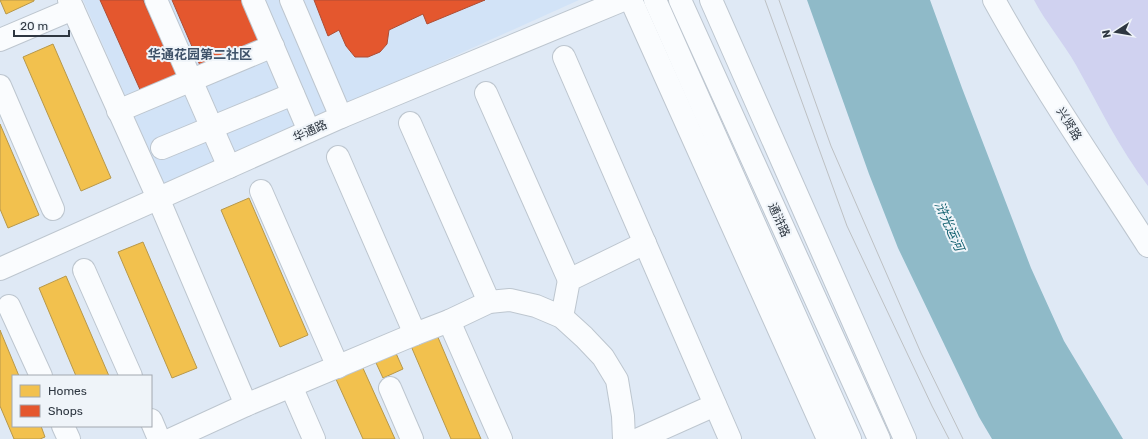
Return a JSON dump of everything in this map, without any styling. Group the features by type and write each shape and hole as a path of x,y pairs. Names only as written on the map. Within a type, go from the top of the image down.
{"main road":[{"path":"156,0 229,167"},
{"path":"253,0 309,131"},
{"path":"290,0 341,117"},
{"name":"华通路","path":"0,269 341,117 624,0"},
{"path":"631,0 828,439"},
{"name":"通浒路","path":"655,0 850,439"},
{"name":"通浒路","path":"680,0 879,439"},
{"path":"711,0 905,439"},
{"name":"兴贤路","path":"994,0 1011,31 1148,246"},
{"path":"0,40 71,4 158,198 246,406"},
{"path":"118,111 273,46"},
{"path":"564,58 730,439"},
{"path":"0,86 53,209"},
{"path":"486,93 570,280 562,317"},
{"path":"162,148 293,94"},
{"path":"410,123 489,302"},
{"path":"338,157 415,334"},
{"path":"261,191 338,367"},
{"path":"570,280 645,243"},
{"path":"84,270 131,375"},
{"path":"183,437 291,386 449,321 489,302 510,300 536,306 562,317 603,357 617,380 624,416 637,438 715,405"},
{"path":"9,306 41,375"},
{"path":"449,321 501,439"},
{"path":"291,386 314,439"},
{"path":"390,388 412,439"},
{"path":"152,422 159,439"},
{"path":"63,427 69,439"}],"shaded area":[{"path":"83,0 579,0 165,186"},
{"path":"1034,0 1148,0 1148,186 1119,142 1066,48"}],"water":[{"name":"浒光运河","path":"807,0 930,0 1031,268 1064,341 1123,439 992,439 979,417 898,248 869,174"}],"building: Homes":[{"path":"0,0 34,0 34,1 6,14"},
{"path":"53,44 111,178 81,191 23,57"},
{"path":"0,124 39,215 8,228 0,209"},
{"path":"249,198 308,335 280,347 221,210"},
{"path":"143,242 197,368 172,378 118,252"},
{"path":"66,276 109,375 76,375 39,288"},
{"path":"0,330 19,375 12,375 12,427 41,427 45,437 40,439 14,439 0,406"},
{"path":"437,335 481,439 451,439 411,346"},
{"path":"391,342 403,369 383,378 371,352"},
{"path":"362,366 395,439 363,439 335,377"}],"building: Shops":[{"path":"100,0 143,0 178,78 142,94"},
{"path":"172,0 244,0 263,44 202,70"},
{"path":"314,0 485,0 427,24 423,14 389,30 387,44 380,52 368,57 355,57 346,46 339,30 328,36"}],"tram line":[{"path":"765,0 847,226 949,439"},
{"path":"779,0 831,146 921,353 963,439"}],"district":[{"name":"华通花园第二社区","path":"200,54"}]}
